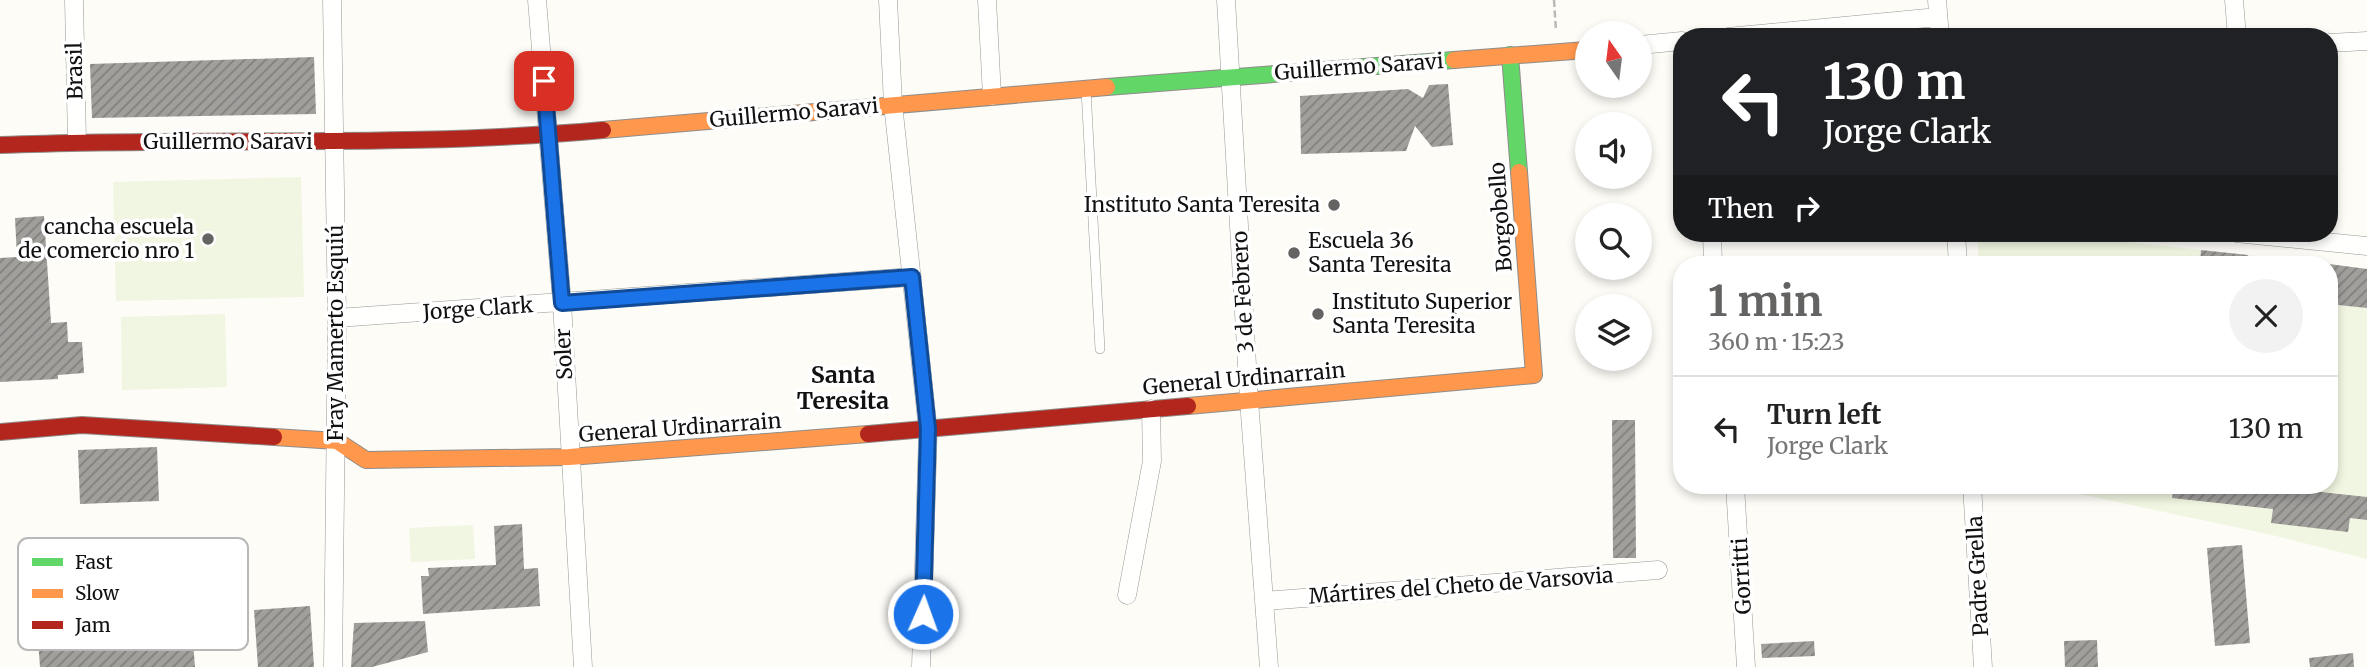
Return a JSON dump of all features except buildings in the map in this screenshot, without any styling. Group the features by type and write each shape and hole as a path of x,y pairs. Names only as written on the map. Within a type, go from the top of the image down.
{"street":[{"name":"Brasil","path":"74,0 77,142"},
{"name":"Fray Mamerto Esquiú","path":"332,0 337,318 333,667"},
{"name":"Soler","path":"537,0 562,303 583,667"},
{"path":"888,0 893,104 928,429 921,667"},
{"path":"987,0 992,96"},
{"name":"3 de Febrero","path":"1226,0 1269,667"},
{"path":"2234,0 2236,28"},
{"path":"1796,28 1938,9 1939,28"},
{"path":"2338,43 2367,41"},
{"path":"1652,44 1673,42"},
{"name":"Guillermo Saravi","path":"0,145 77,142 335,143 548,135 1231,76 1575,51"},
{"name":"Borgobello","path":"1510,55 1534,375"},
{"path":"2327,242 2367,246"},
{"name":"Jorge Clark","path":"337,318 912,277"},
{"name":"General Urdinarrain","path":"0,432 82,425 337,441 366,460 569,457 928,429 1534,375"},
{"path":"1127,595 1152,461 1151,409"},
{"name":"Gorritti","path":"1736,494 1746,667"},
{"name":"Padre Grella","path":"1973,494 1983,667"},
{"name":"Mártires del Cheto de Varsovia","path":"1265,601 1658,570"}],"lane":[{"path":"1086,88 1100,349"}],"path":[{"path":"1554,0 1558,52"}],"green space":[{"name":"cancha escuela de comercio nro 1","path":"301,177 304,297 116,301 113,182"},
{"path":"1978,242 2128,242 2254,256 1978,256"},
{"path":"2338,265 2367,269 2367,559 2268,534 2079,494 2338,494"},
{"path":"225,314 227,387 122,390 121,317"},
{"path":"473,525 475,559 411,562 409,528"}],"traffic: fast":[{"path":"1510,55 1519,172"},
{"path":"1107,87 1454,60"}],"traffic: slow":[{"path":"1454,60 1575,51"},
{"path":"603,130 1107,87"},
{"path":"1188,406 1534,375 1519,172"},
{"path":"274,437 337,441 366,460 569,457 868,434"}],"traffic: jam":[{"path":"0,145 377,141 603,130"},
{"path":"868,434 1188,406"},
{"path":"0,432 82,425 274,437"}],"place":[{"name":"Instituto Santa Teresita","path":"1334,205"},
{"name":"cancha escuela de comercio nro 1","path":"208,239"},
{"name":"Escuela 36 Santa Teresita","path":"1294,253"},
{"name":"Instituto Superior Santa Teresita","path":"1318,314"}],"district":[{"name":"Santa Teresita","path":"843,388"}],"route":[{"path":"544,81 562,303 912,277 928,429 923,614"}]}
